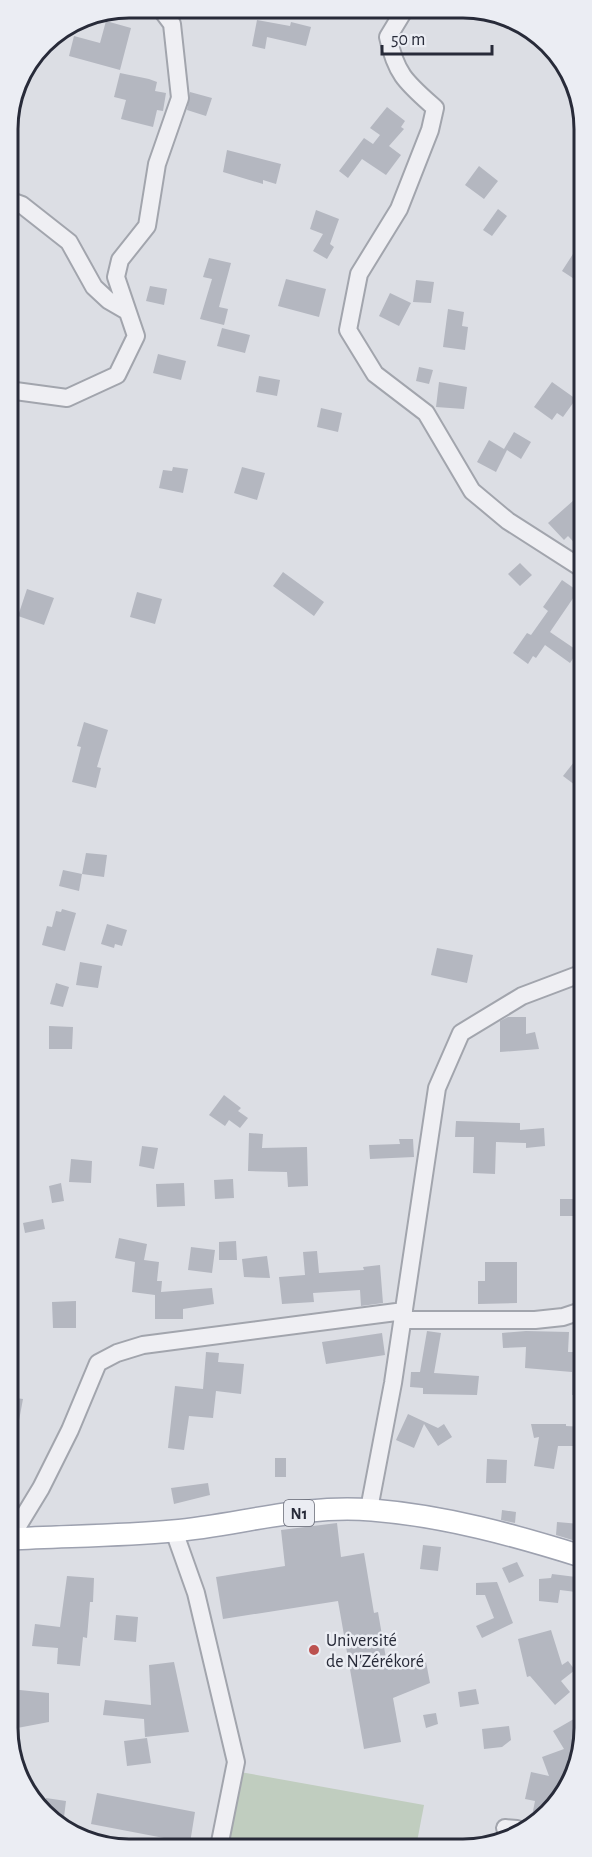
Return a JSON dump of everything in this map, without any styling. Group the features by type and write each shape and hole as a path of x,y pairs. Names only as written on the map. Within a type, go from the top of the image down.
{"main road":[{"name":"N1","path":"18,1539 174,1531 282,1513 369,1509 437,1517 515,1535 574,1554"}],"street":[{"path":"18,391 67,398 117,375 136,336 116,277 120,260 147,226 157,164 180,98 172,24 168,18"},
{"path":"400,18 388,37 393,64 408,83 435,108 430,130 399,209 359,274 348,330 375,374 426,413 472,491 508,521 574,563"},
{"path":"18,204 69,242 94,287 108,300 127,311"},
{"path":"369,1509 403,1316 437,1088 461,1033 522,996 574,976"},
{"path":"18,1525 55,1459 98,1363 117,1353 143,1345 403,1316 535,1320 574,1313"},
{"path":"174,1531 196,1593 236,1762 221,1839"}],"green space":[{"path":"240,1772 424,1805 418,1839 227,1839"}],"building":[{"path":"257,20 290,26 291,22 311,27 306,46 267,37 265,49 252,46"},
{"path":"106,21 131,28 120,70 69,56 74,36 100,43"},
{"path":"120,73 157,82 155,91 166,93 163,111 157,110 153,127 121,119 126,100 114,97"},
{"path":"190,92 212,98 206,116 187,110"},
{"path":"387,107 405,121 401,127 404,129 389,146 401,155 386,175 362,159 348,178 339,171 364,138 373,144 380,135 370,128"},
{"path":"227,150 281,164 276,184 263,180 263,184 223,172"},
{"path":"479,166 498,181 484,199 465,185"},
{"path":"498,209 507,216 492,236 483,230"},
{"path":"316,210 339,219 330,244 334,247 327,259 313,251 323,234 310,229"},
{"path":"574,252 574,279 562,271"},
{"path":"209,258 231,263 219,307 228,309 224,325 200,319 212,279 203,277"},
{"path":"286,279 326,289 319,317 278,306"},
{"path":"416,280 434,282 431,303 413,302"},
{"path":"150,286 167,289 164,305 146,301"},
{"path":"390,293 411,303 399,326 379,316"},
{"path":"448,309 464,312 462,326 468,327 465,350 443,347"},
{"path":"222,328 250,335 245,353 217,346"},
{"path":"158,354 186,361 181,380 153,373"},
{"path":"419,367 433,370 429,384 416,381"},
{"path":"259,376 280,380 277,396 256,392"},
{"path":"439,382 467,387 464,409 436,407"},
{"path":"552,382 574,398 574,402 563,417 557,413 552,420 534,407"},
{"path":"321,408 342,413 338,432 317,427"},
{"path":"514,432 531,442 521,459 507,450 496,472 477,462 489,440 504,449"},
{"path":"173,467 188,469 183,493 159,488 163,470 172,471"},
{"path":"242,467 265,473 257,500 234,493"},
{"path":"574,500 574,542 568,536 564,540 548,523"},
{"path":"520,563 532,575 520,586 508,574"},
{"path":"283,572 324,602 314,616 273,586"},
{"path":"562,580 574,588 574,597 550,632 574,648 574,657 570,663 545,645 536,658 533,656 528,664 513,653 527,633 531,635 548,611 543,607"},
{"path":"27,589 54,598 44,625 18,616"},
{"path":"137,592 162,599 155,624 130,617"},
{"path":"84,722 108,730 97,767 101,768 96,788 72,782 81,747 77,746"},
{"path":"574,762 574,784 563,776"},
{"path":"86,853 107,855 104,877 82,874"},
{"path":"63,870 82,874 79,891 59,886"},
{"path":"62,909 76,913 65,951 42,945 47,926 52,927 56,911 61,912"},
{"path":"107,924 127,930 122,946 115,944 114,948 101,944"},
{"path":"437,948 473,955 467,983 431,975"},
{"path":"80,962 102,966 98,988 76,985"},
{"path":"56,983 69,987 63,1007 50,1004"},
{"path":"508,1017 526,1017 526,1034 535,1032 539,1049 500,1052 500,1021"},
{"path":"49,1026 73,1027 72,1049 49,1049"},
{"path":"224,1095 241,1108 238,1111 248,1118 240,1128 229,1120 225,1126 209,1115"},
{"path":"456,1121 520,1123 520,1130 544,1128 545,1146 526,1148 526,1143 496,1142 495,1174 473,1173 474,1137 455,1137"},
{"path":"249,1133 263,1134 262,1148 307,1147 308,1186 288,1187 287,1172 248,1171"},
{"path":"399,1139 413,1139 414,1157 370,1159 369,1145 400,1144"},
{"path":"142,1146 158,1148 154,1169 139,1166"},
{"path":"71,1159 92,1161 91,1183 69,1182"},
{"path":"233,1179 234,1198 215,1199 214,1180"},
{"path":"61,1183 64,1201 52,1203 49,1186"},
{"path":"184,1183 185,1206 157,1207 156,1184"},
{"path":"560,1199 574,1199 574,1216 560,1216"},
{"path":"43,1219 45,1229 25,1233 23,1223"},
{"path":"119,1238 147,1244 144,1260 159,1262 157,1281 162,1281 161,1292 212,1288 214,1304 183,1309 183,1319 155,1319 155,1295 132,1292 135,1262 115,1258"},
{"path":"236,1241 237,1260 219,1260 219,1242"},
{"path":"191,1247 215,1250 212,1273 188,1270"},
{"path":"317,1251 319,1273 364,1270 363,1267 380,1265 383,1303 361,1306 360,1290 313,1293 314,1302 282,1304 279,1277 305,1275 303,1252"},
{"path":"267,1256 270,1278 244,1277 242,1259"},
{"path":"485,1262 517,1262 517,1303 478,1304 478,1281 485,1281"},
{"path":"76,1301 76,1328 53,1328 52,1302"},
{"path":"427,1331 441,1333 434,1373 479,1376 477,1395 423,1394 423,1388 410,1387 411,1372 420,1372"},
{"path":"569,1332 568,1352 574,1352 574,1395 572,1395 572,1372 525,1368 526,1347 503,1348 502,1333"},
{"path":"382,1333 385,1355 326,1364 322,1342"},
{"path":"206,1352 219,1353 218,1362 244,1364 241,1394 216,1391 213,1418 189,1416 184,1450 168,1448 175,1386 203,1389"},
{"path":"18,1398 23,1399 18,1426"},
{"path":"408,1414 438,1428 444,1424 452,1437 438,1446 424,1424 414,1448 396,1440"},
{"path":"531,1424 566,1424 566,1426 574,1426 574,1446 558,1446 554,1469 534,1466 539,1437 534,1438"},
{"path":"275,1458 286,1458 286,1477 275,1477"},
{"path":"487,1459 507,1460 506,1483 486,1483"},
{"path":"208,1483 210,1495 174,1504 171,1488"},
{"path":"502,1510 516,1512 515,1523 501,1520"},
{"path":"557,1522 574,1523 574,1540 556,1535"},
{"path":"337,1523 341,1557 364,1553 374,1613 378,1612 388,1670 426,1662 430,1683 393,1698 401,1742 364,1749 338,1601 223,1619 216,1577 285,1566 281,1530"},
{"path":"423,1545 441,1547 438,1571 420,1569"},
{"path":"517,1562 524,1576 509,1583 502,1568"},
{"path":"552,1574 574,1577 574,1592 560,1590 558,1603 539,1601 539,1579 551,1578"},
{"path":"67,1576 94,1578 93,1602 90,1602 87,1638 83,1637 80,1666 57,1664 58,1648 32,1646 35,1624 60,1627"},
{"path":"497,1582 513,1623 482,1638 476,1626 494,1618 485,1595 476,1595 476,1583"},
{"path":"116,1615 138,1617 136,1642 114,1640"},
{"path":"551,1630 562,1665 568,1661 574,1669 561,1681 570,1692 555,1705 530,1676 527,1677 518,1639"},
{"path":"174,1662 189,1732 145,1737 144,1719 103,1715 105,1700 151,1705 149,1665"},
{"path":"476,1689 479,1704 460,1707 458,1692"},
{"path":"18,1690 49,1693 49,1722 18,1728"},
{"path":"436,1713 438,1724 426,1728 423,1715"},
{"path":"574,1719 572,1749 563,1777 546,1801 532,1814 535,1801 525,1799 531,1772 549,1776 542,1757 564,1749 553,1731"},
{"path":"509,1726 511,1740 502,1747 484,1749 482,1729"},
{"path":"147,1738 151,1763 127,1766 124,1741"},
{"path":"97,1793 195,1812 191,1839 169,1839 91,1824"},
{"path":"46,1798 66,1801 64,1817 56,1811"}],"place":[{"name":"Université de N'Zérékoré","path":"314,1650"}]}
